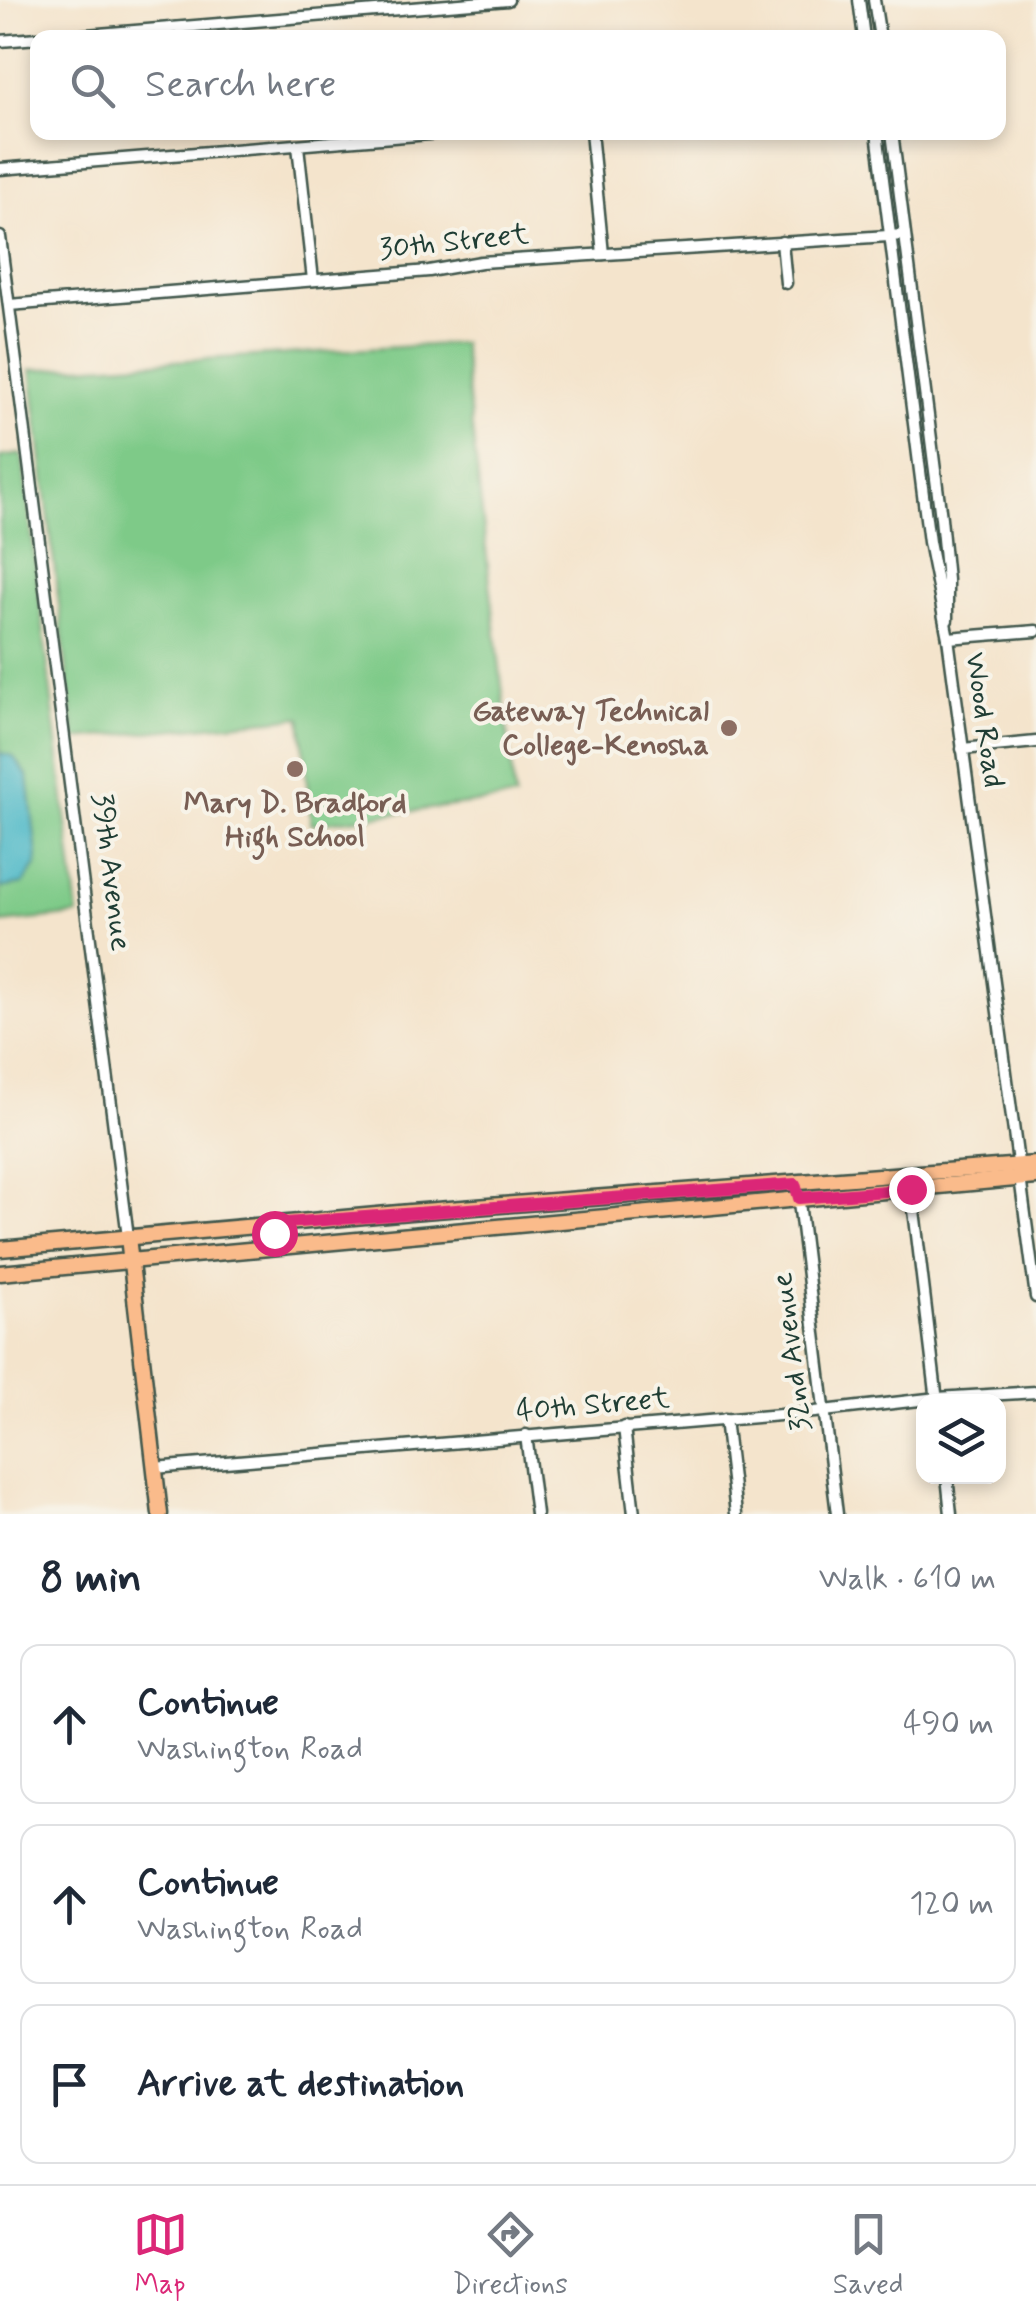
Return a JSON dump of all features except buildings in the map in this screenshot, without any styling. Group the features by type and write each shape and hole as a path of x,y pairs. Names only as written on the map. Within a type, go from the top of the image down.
{"main road":[{"path":"0,1273 797,1191 1026,1174 1036,1164"},
{"path":"0,1250 273,1224 746,1196"},
{"path":"214,1252 231,1243 269,1239 274,1233 273,1224"},
{"name":"39th Avenue","path":"128,1237 160,1514"}],"street":[{"path":"146,30 508,0"},
{"path":"859,0 863,30"},
{"path":"874,0 879,30"},
{"path":"0,41 30,39"},
{"path":"0,170 298,146 331,140"},
{"path":"592,140 603,254"},
{"name":"Wood Road","path":"877,140 929,542 947,632 1026,1174 1036,1296"},
{"name":"Wood Road","path":"893,140 942,534 947,632"},
{"path":"298,146 312,280"},
{"name":"30th Street","path":"9,306 429,271 481,262 904,234"},
{"name":"39th Avenue","path":"0,238 128,1237"},
{"path":"782,242 786,282"},
{"path":"947,632 1036,631"},
{"path":"962,749 1036,742"},
{"path":"910,1181 936,1394"},
{"name":"32nd Avenue","path":"797,1191 837,1514"},
{"name":"40th Street","path":"1006,1394 1036,1392"},
{"name":"40th Street","path":"154,1468 916,1402"},
{"path":"724,1419 736,1514"},
{"path":"624,1427 634,1514"},
{"path":"526,1435 536,1514"},
{"path":"948,1484 952,1514"}],"green space":[{"path":"462,343 515,798 311,824 301,717 75,739 31,370"},
{"path":"22,454 78,915 0,923 0,457"}],"water":[{"path":"0,753 13,756 28,777 37,855 36,865 23,884 0,888"}],"place":[{"name":"Gateway Technical College-Kenosha","path":"729,728"},
{"name":"Mary D. Bradford High School","path":"295,769"}],"route":[{"path":"274,1233 273,1224 795,1184 799,1198 911,1189"}]}
